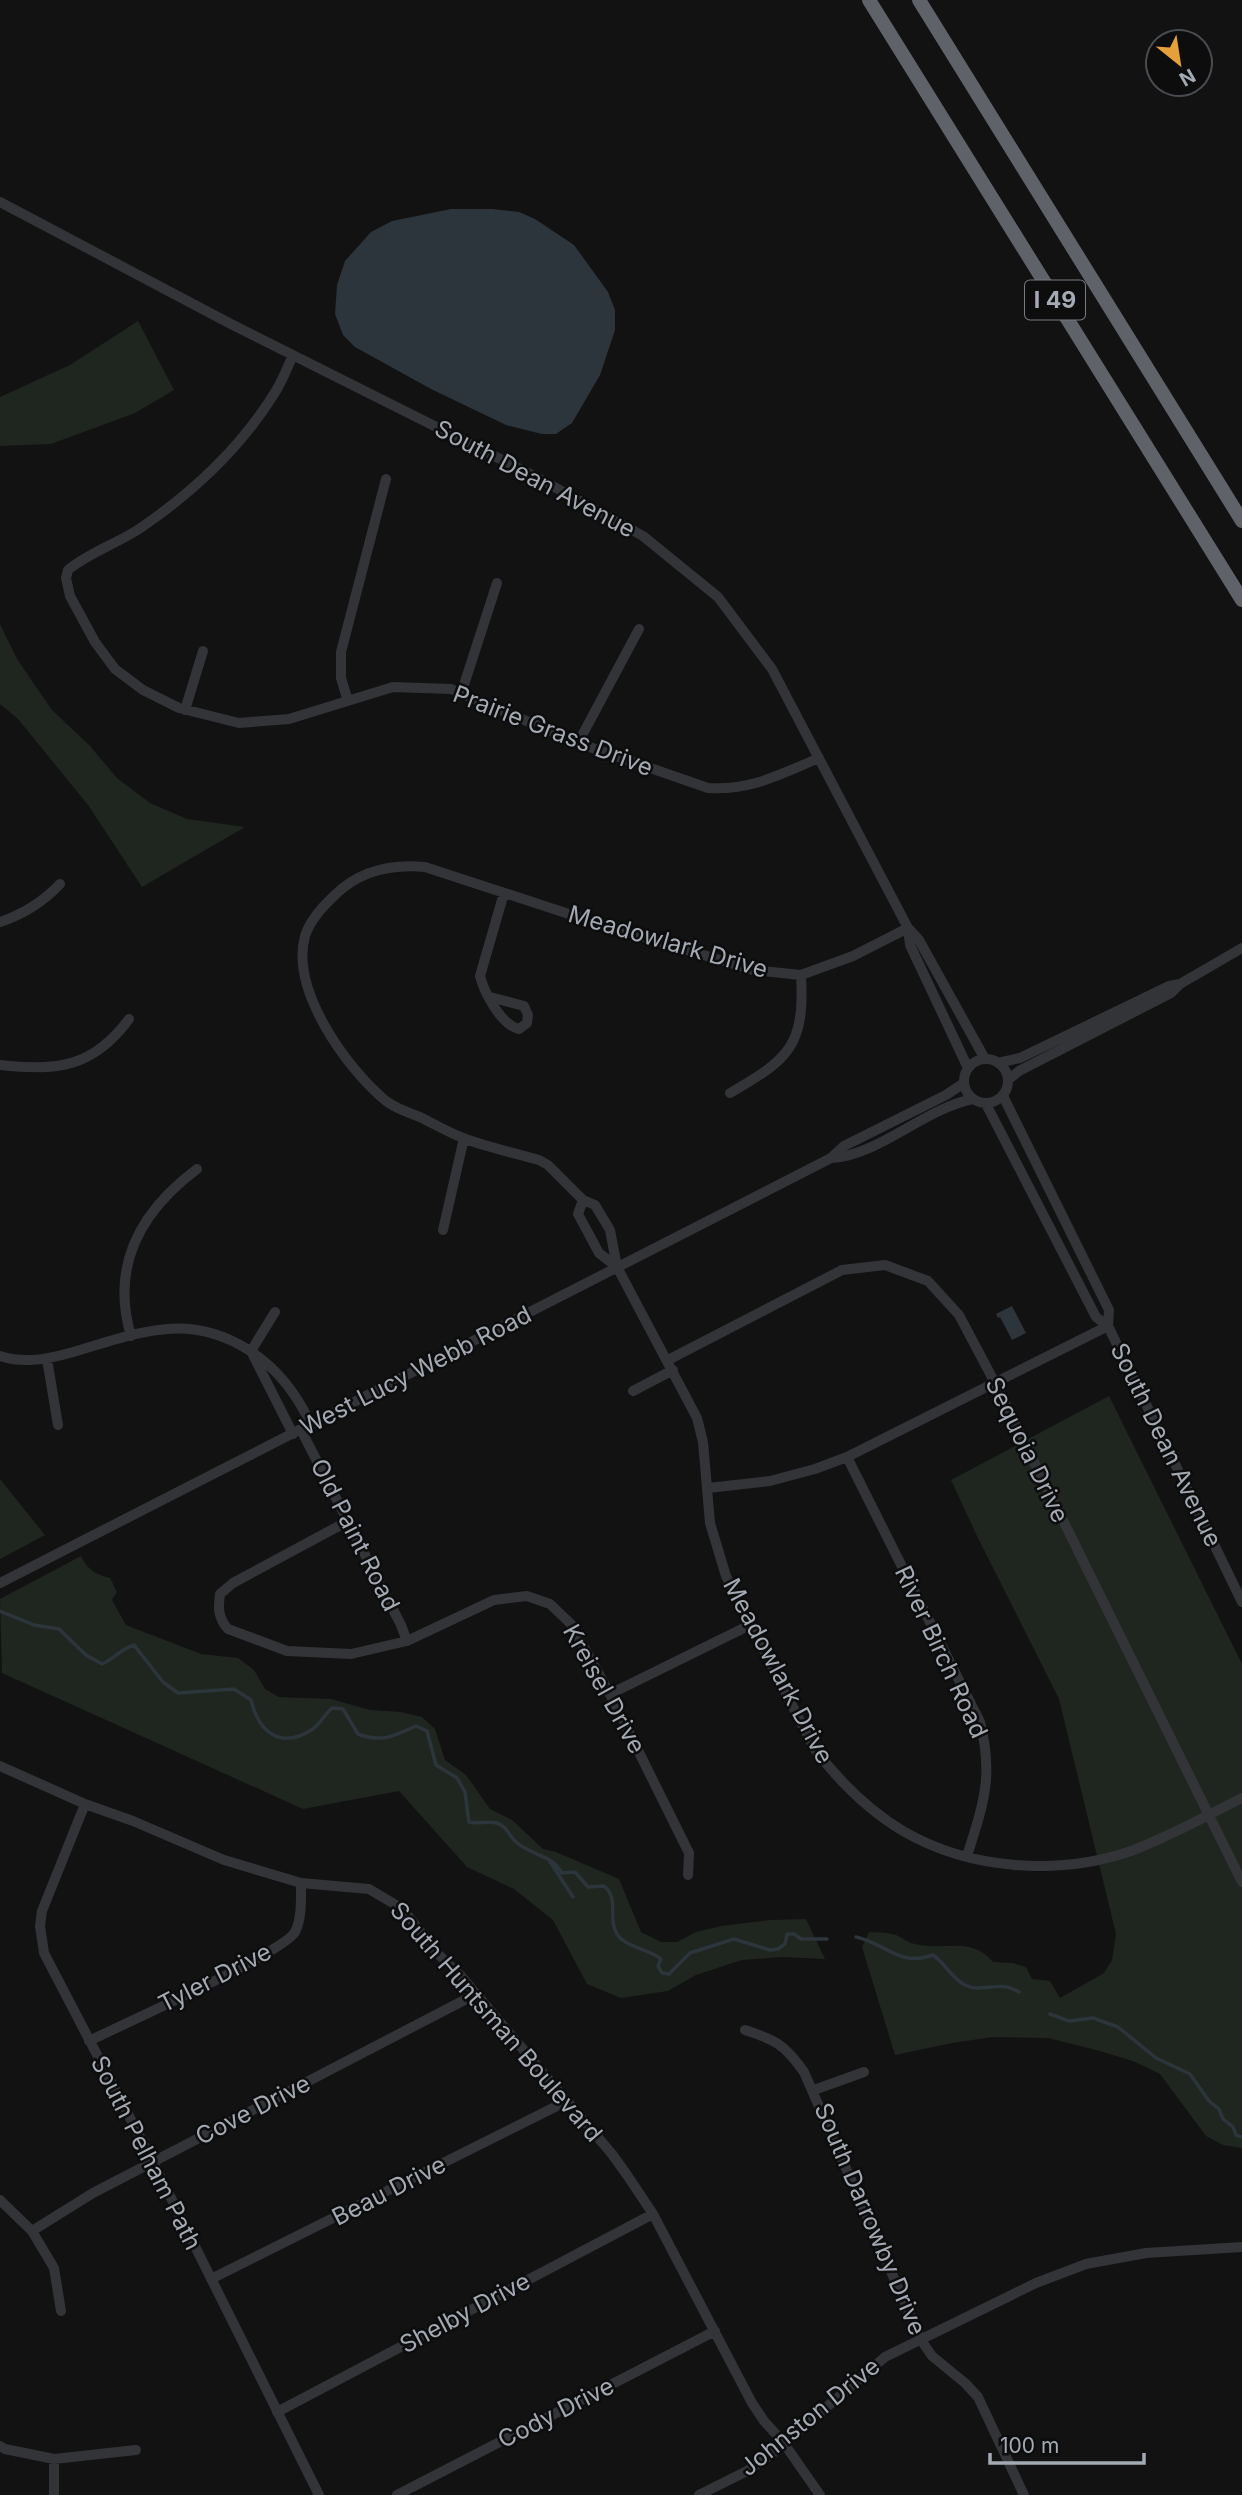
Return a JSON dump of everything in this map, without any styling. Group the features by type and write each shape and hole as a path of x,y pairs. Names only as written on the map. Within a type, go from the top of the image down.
{"highway":[{"name":"I 49","path":"869,0 1242,600"},
{"name":"I 49","path":"919,0 1242,521"}],"street":[{"name":"South Dean Avenue","path":"0,202 293,355 540,479 643,536 718,597 772,668 908,928 919,940 985,1059"},
{"name":"Prairie Grass Drive","path":"293,355 275,393 237,443 207,475 140,529 68,570 66,578 70,596 95,642 115,669 143,690 185,709 239,723 289,719 393,687 452,689 578,743 708,788 751,786 819,758"},
{"path":"348,701 341,678 341,652 386,479"},
{"path":"461,694 497,583"},
{"path":"578,743 639,629"},
{"path":"185,709 203,651"},
{"name":"Meadowlark Drive","path":"908,928 853,956 801,975 753,970 425,867 406,865 380,869 358,877 341,889 320,911 306,935 304,972 310,997 341,1050 365,1081 388,1103 464,1138 540,1160 583,1200 596,1205 610,1230 617,1267 696,1418 703,1442 710,1523 726,1576 814,1748 832,1772 877,1813 905,1832 941,1849 1023,1866 1089,1862 1132,1851 1242,1798"},
{"path":"0,922 37,905 60,884"},
{"path":"491,997 483,988 480,976 504,893"},
{"name":"South Dean Avenue","path":"908,928 909,945 968,1068"},
{"path":"1180,984 1169,986 1020,1058 999,1063 985,1059 973,1063 968,1068 965,1090 973,1099 986,1104 998,1100 1003,1096 1008,1080 1019,1071 1171,993 1180,984 1242,948"},
{"path":"730,1093 771,1069 790,1046 800,1025 803,1007 801,975"},
{"path":"0,1065 52,1068 82,1060 109,1043 129,1020"},
{"path":"999,1063 1008,1080"},
{"name":"West Lucy Webb Road","path":"0,1583 831,1158 844,1146 964,1083"},
{"name":"South Dean Avenue","path":"1003,1096 1109,1310 1108,1326"},
{"name":"West Lucy Webb Road","path":"831,1158 849,1157 938,1111 973,1099"},
{"name":"South Dean Avenue","path":"986,1104 1096,1317 1108,1326 1242,1602"},
{"path":"443,1230 464,1138"},
{"path":"131,1336 126,1320 123,1286 132,1248 163,1198 197,1169"},
{"path":"583,1200 578,1214 599,1253 617,1267"},
{"name":"Sequoia Drive","path":"633,1391 670,1365 842,1270 885,1265 928,1281 959,1315 995,1383 1242,1882"},
{"path":"251,1351 275,1312"},
{"path":"708,1488 770,1481 847,1457 1108,1326"},
{"name":"Old Paint Road","path":"0,1356 23,1360 47,1359 163,1328 195,1328 230,1339 251,1351 283,1379 311,1424"},
{"name":"Old Paint Road","path":"251,1351 348,1521 407,1641"},
{"path":"47,1359 58,1425"},
{"name":"River Birch Road","path":"847,1457 980,1722 987,1750 987,1775 982,1808 967,1856"},
{"name":"Kreisel Drive","path":"348,1521 233,1583 220,1594 221,1622 228,1629 287,1651 351,1654 407,1641 494,1600 527,1596 550,1604 571,1623 610,1694 689,1853 688,1875"},
{"path":"610,1694 750,1625"},
{"name":"South Huntsman Boulevard","path":"0,1766 85,1804 224,1860 302,1883 369,1889 409,1917 612,2154 653,2214 752,2403 820,2495"},
{"name":"South Pelham Path","path":"85,1804 46,1896 40,1926 44,1953 153,2162 319,2495"},
{"name":"Tyler Drive","path":"89,2041 255,1960 284,1942 295,1932 302,1883"},
{"name":"Cove Drive","path":"32,2231 93,2193 477,1994"},
{"name":"South Darrowby Drive","path":"745,2030 771,2039 790,2052 814,2090 921,2340 932,2356 978,2397 1024,2495"},
{"path":"814,2090 864,2072"},
{"name":"Beau Drive","path":"211,2279 567,2101"},
{"path":"0,2200 32,2231 54,2268 61,2311"},
{"name":"Shelby Drive","path":"277,2412 653,2214"},
{"name":"Johnston Drive","path":"699,2495 747,2471 885,2357 1036,2283 1086,2264 1146,2253 1242,2247"},
{"name":"Cody Drive","path":"397,2495 715,2332"},
{"path":"0,2446 54,2459 136,2449"},
{"path":"54,2459 54,2495"}],"shaded area":[{"path":"451,209 519,212 535,219 574,245 608,292 615,310 615,330 600,375 572,423 556,434 542,434 506,425 431,389 355,347 343,335 335,314 337,285 345,261 371,232 392,221"},
{"path":"138,321 174,390 135,413 51,444 0,446 0,397 70,365"},
{"path":"0,624 17,659 52,710 90,746 117,778 150,803 187,819 245,827 142,887 88,805 18,719 0,704"},
{"path":"1012,1306 1026,1333 1012,1340 996,1314"},
{"path":"1109,1396 1242,1664 1242,2148 1223,2145 1206,2136 1160,2074 1133,2061 1096,2050 1048,2038 993,2037 895,2055 862,1947 869,1932 893,1934 922,1946 965,1946 984,1954 993,1962 1026,1967 1032,1979 1050,1981 1060,1998 1104,1973 1112,1960 1116,1934 1059,1699 951,1480"},
{"path":"0,1479 45,1535 0,1559"},
{"path":"81,1556 92,1571 110,1578 117,1592 112,1600 126,1625 201,1654 238,1658 254,1670 265,1689 279,1697 331,1699 370,1710 401,1712 422,1717 435,1729 445,1760 466,1775 490,1809 512,1820 543,1849 619,1879 641,1932 661,1942 677,1942 696,1932 721,1926 806,1919 825,1959 783,1957 742,1960 696,1975 668,1991 621,1998 587,1984 553,1920 514,1889 467,1867 399,1791 303,1809 2,1673 0,1599"}],"waterway":[{"path":"0,1611 34,1625 59,1629 86,1655 102,1664 134,1645 163,1682 178,1693 234,1689 251,1700 266,1729 281,1738 291,1738 313,1729 332,1708 343,1709 358,1734 366,1737 388,1737 416,1726 427,1731 436,1765 457,1778 465,1792 469,1822 494,1822 501,1825 516,1842 552,1862 562,1873 575,1872 588,1887 604,1886 613,1903 613,1922 617,1934 626,1942 661,1959 658,1966 662,1973 669,1974 690,1953 734,1939 770,1950 785,1944 787,1934 794,1934 801,1939 827,1939"},
{"path":"549,1860 573,1897"},
{"path":"856,1937 902,1956 921,1958 933,1955 965,1985 978,1988 997,1986 1019,1992"},
{"path":"1050,2014 1069,2021 1093,2018 1118,2027 1156,2058 1190,2074 1209,2101 1219,2109 1223,2119 1233,2127 1236,2135 1242,2137"}]}
